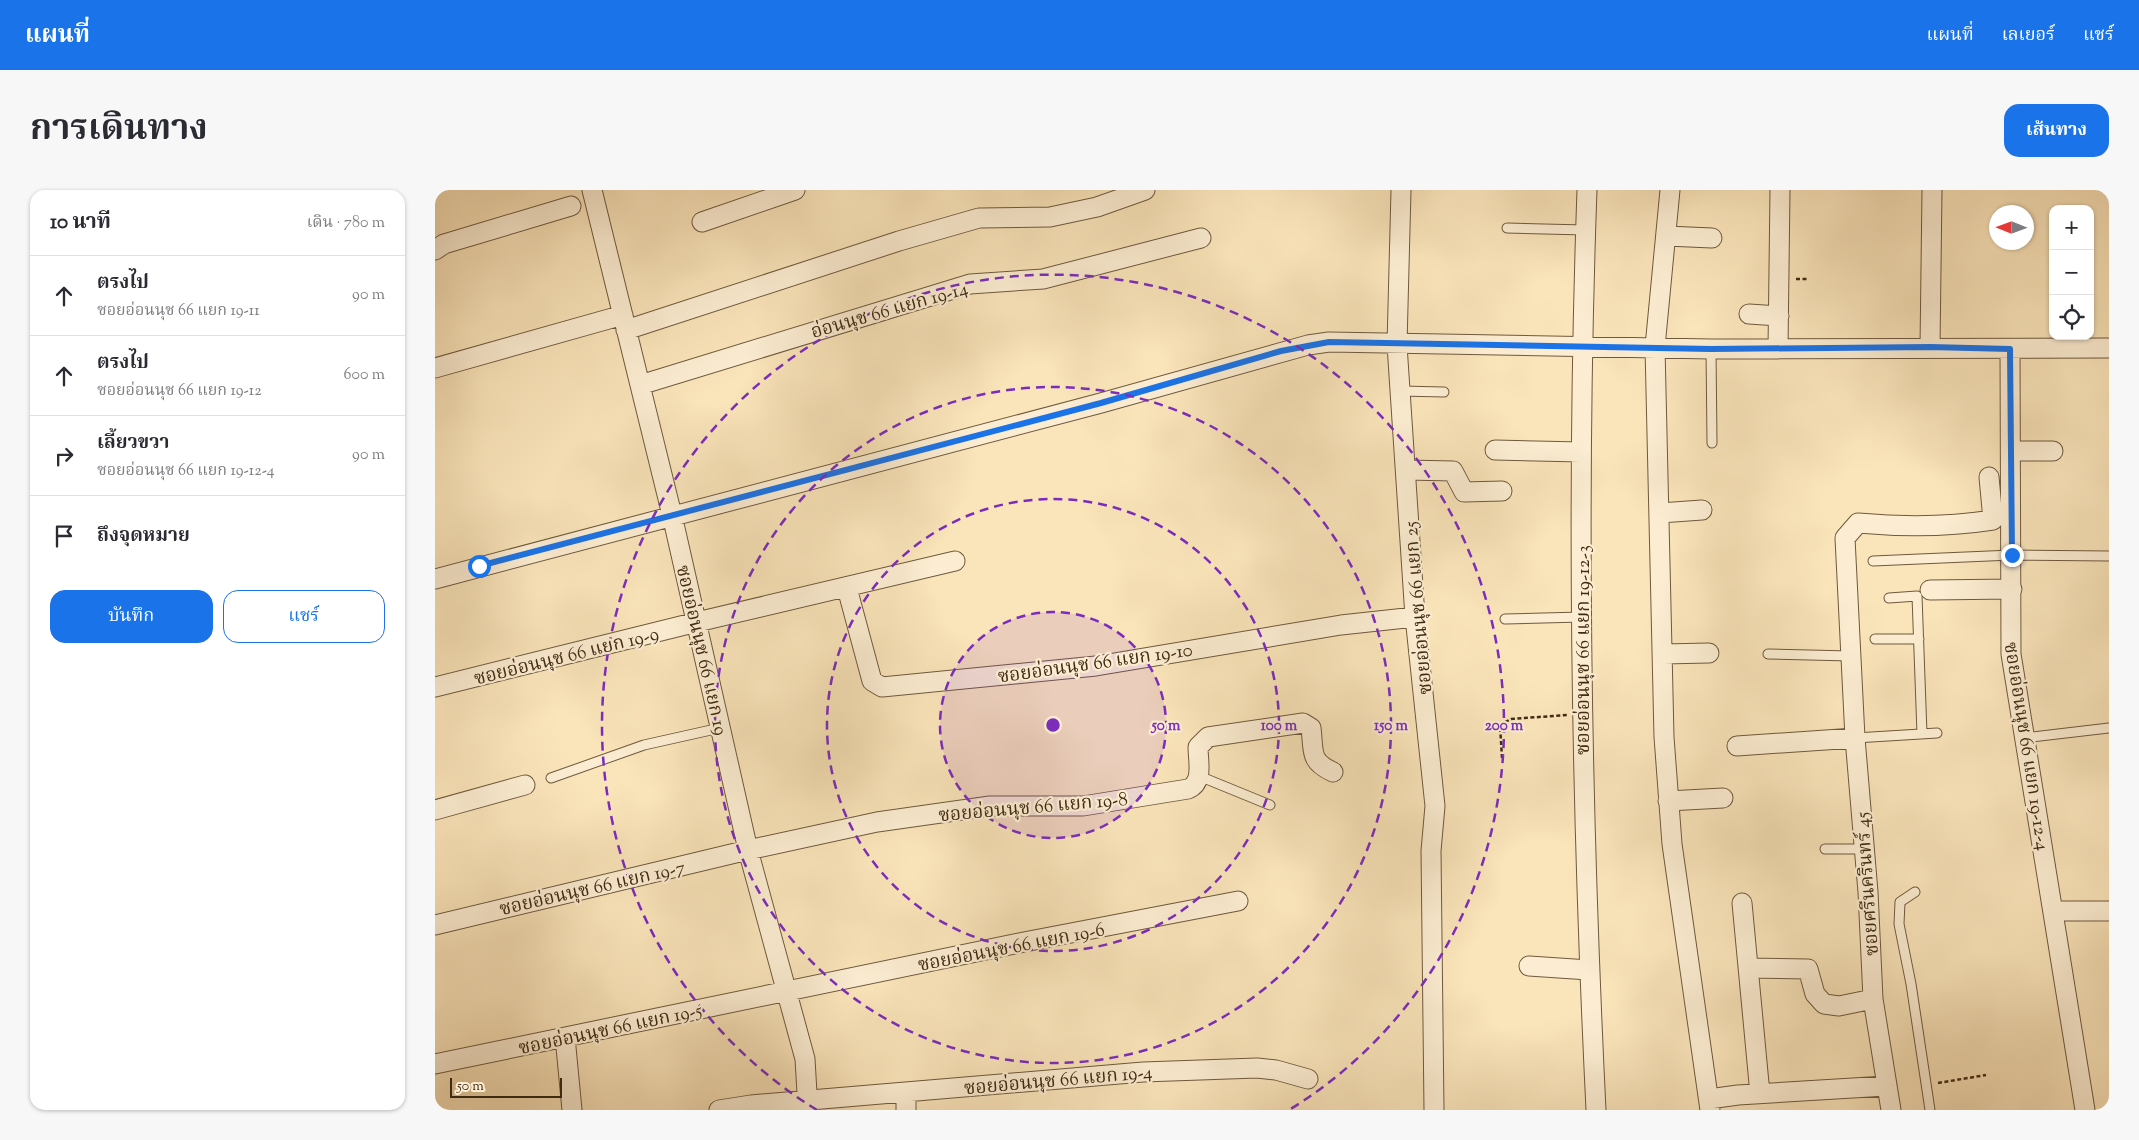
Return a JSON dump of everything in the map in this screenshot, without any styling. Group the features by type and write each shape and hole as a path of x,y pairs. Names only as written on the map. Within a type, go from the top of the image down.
{"street":[{"path":"702,222 766,195 795,190"},
{"path":"435,368 624,322 979,218 1050,217 1097,207 1145,190"},
{"name":"ซอยอ่อนนุช 66 แยก 25","path":"1401,190 1397,345 1415,618 1435,806 1431,852 1434,1110"},
{"name":"ซอยอ่อนนุช 66 แยก 19-12-3","path":"1587,190 1581,347 1581,714 1589,970 1596,1110"},
{"path":"1670,190 1655,347 1664,737 1672,844 1709,1105 1761,1094 1886,1086"},
{"path":"1778,348 1780,190"},
{"path":"1930,347 1932,190"},
{"path":"435,250 443,244 584,199"},
{"name":"ซอยอ่อนนุช 66 แยก 19","path":"584,199 624,322 672,515 749,850 785,992 805,1059 808,1105"},
{"path":"1666,236 1712,238"},
{"name":"อ่อนนุช 66 แยก 19-14","path":"639,385 970,284 1043,279 1201,238"},
{"path":"1749,314 1779,316"},
{"path":"435,579 1101,403 1281,351 1329,342 1397,345 1711,349 2109,348"},
{"name":"ซอยอ่อนนุช 66 แยก 19-12-4","path":"2010,349 2011,654 2085,1110"},
{"path":"1495,450 1581,452"},
{"path":"2011,451 2053,451"},
{"path":"1406,470 1453,471 1465,492 1502,491"},
{"name":"ซอยศรีนครินทร์ 45","path":"1891,1110 1873,999 1855,738 1845,538 1858,523 1894,526 1959,525 1993,520 1989,477"},
{"path":"1659,513 1701,510"},
{"path":"697,622 955,561"},
{"name":"ซอยอ่อนนุช 66 แยก 19-10","path":"847,588 872,681 882,687 1096,666 1341,625 1415,618"},
{"path":"1931,590 2012,589"},
{"name":"ซอยอ่อนนุช 66 แยก 19-9","path":"435,687 697,622"},
{"path":"1663,654 1709,653"},
{"path":"1199,776 1198,747 1208,737 1303,723 1311,728 1315,760 1319,766 1333,772"},
{"path":"1737,746 1855,738"},
{"name":"ซอยอ่อนนุช 66 แยก 19-8","path":"749,850 877,822 990,806 1083,806 1178,791 1193,787 1199,776"},
{"path":"435,810 525,785"},
{"path":"1669,801 1723,798"},
{"name":"ซอยอ่อนนุช 66 แยก 19-7","path":"435,925 749,850"},
{"name":"ซอยอ่อนนุช 66 แยก 19-6","path":"785,992 1238,901"},
{"path":"1742,903 1761,1094"},
{"path":"2054,911 2109,911"},
{"path":"1529,966 1589,970"},
{"path":"1748,968 1808,969 1815,994 1824,1004 1839,1006 1873,999"},
{"name":"ซอยอ่อนนุช 66 แยก 19-5","path":"435,1064 785,992"},
{"path":"565,1037 572,1110"},
{"name":"ซอยอ่อนนุช 66 แยก 19-4","path":"719,1110 906,1101 1133,1072 1210,1068 1276,1070 1309,1080"}],"lane":[{"path":"1507,228 1585,230"},
{"path":"1711,349 1712,443"},
{"path":"1400,390 1444,392"},
{"path":"1873,560 2012,555 2109,556"},
{"path":"1889,598 1917,596 1923,734"},
{"path":"1505,619 1582,617"},
{"path":"1875,639 1919,639"},
{"path":"1768,654 1851,656"},
{"path":"551,778 645,745 720,728"},
{"path":"2025,738 2109,728"},
{"path":"1855,738 1937,733"},
{"path":"1199,776 1270,805"},
{"path":"1825,849 1864,848"},
{"path":"1915,892 1900,902 1899,924 1930,1110"}],"path":[{"path":"1502,758 1500,725 1511,719 1581,714"},
{"path":"1927,1085 1986,1076"}],"route":[{"path":"479,566 1101,403 1281,351 1329,342 1397,345 1711,349 1930,347 2010,349 2012,555"}]}
